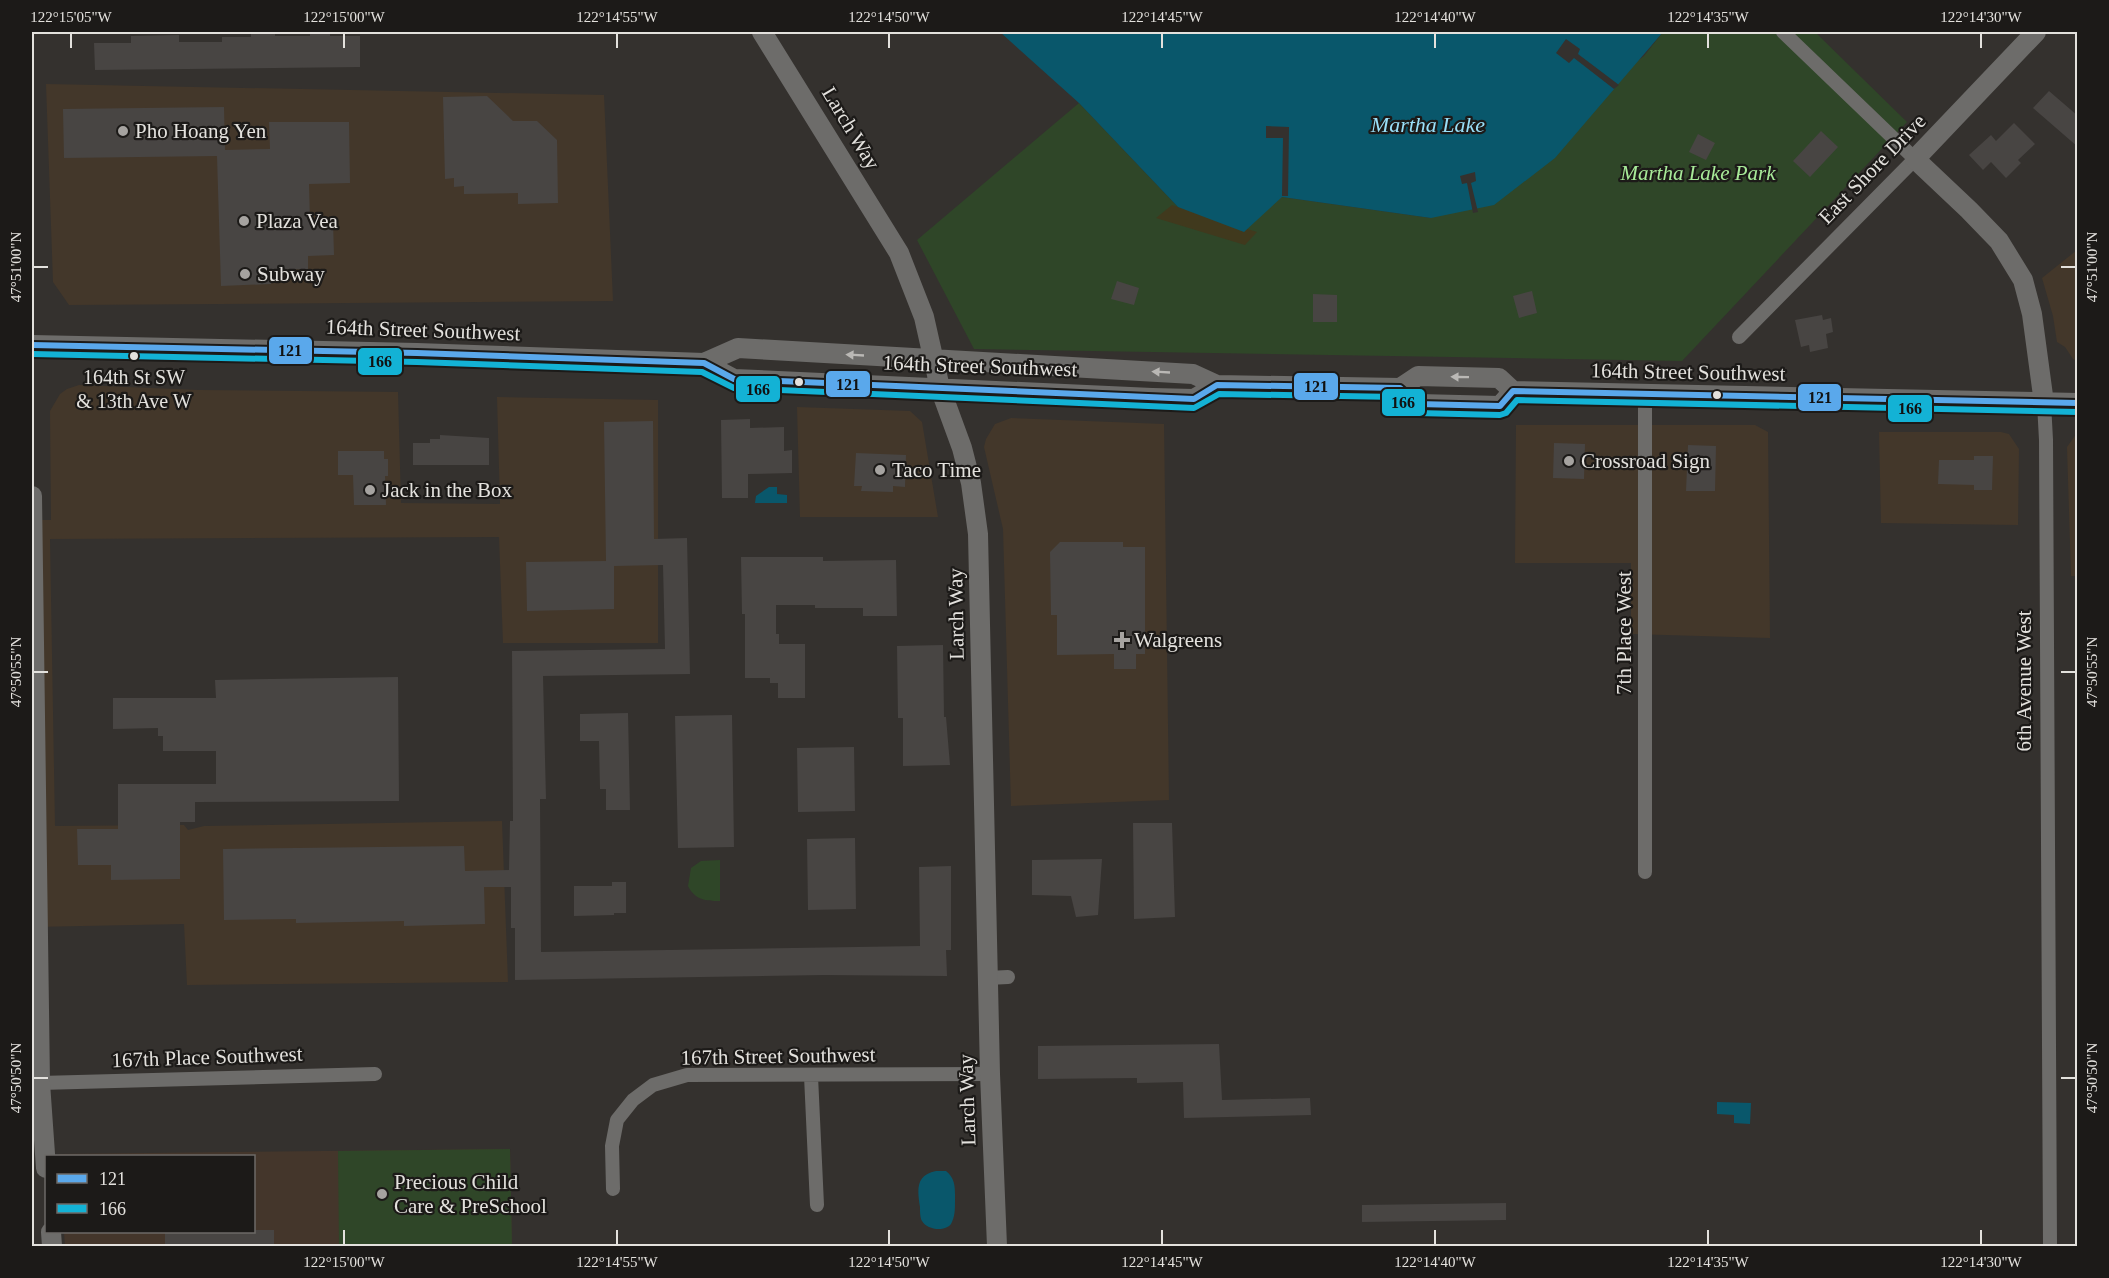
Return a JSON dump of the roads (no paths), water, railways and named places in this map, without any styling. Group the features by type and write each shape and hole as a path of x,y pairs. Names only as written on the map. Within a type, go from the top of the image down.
{"main road":[{"name":"Larch Way","path":"762,32 898,253 918,298 940,388 966,466 978,534 990,1074 997,1246"},
{"name":"East Shore Drive","path":"1915,159 2036,32"},
{"name":"6th Avenue West","path":"1915,159 1999,241 2023,280 2037,344 2044,403"},
{"name":"164th Street Southwest","path":"32,345 406,353 704,363 738,348 1192,374 1217,385 1400,388 1418,376 1499,378 1513,391 2078,403"},
{"name":"164th Street Southwest","path":"704,363 734,379 1194,399 1217,385"},
{"path":"1400,388 1418,404 1500,406 1513,391"},
{"path":"32,496 40,1083 45,1155"}],"street":[{"path":"1783,32 1915,159"},
{"name":"East Shore Drive","path":"1739,337 1915,159"},
{"name":"7th Place West","path":"1645,395 1645,872"},
{"name":"6th Avenue West","path":"2044,403 2050,1246"},
{"path":"988,978 1008,977"},
{"name":"167th Place Southwest","path":"40,1083 375,1074"},
{"name":"167th Street Southwest","path":"613,1189 612,1146 617,1120 633,1100 652,1085 687,1075 990,1074"},
{"path":"810,1076 817,1205"}],"water":[{"name":"Martha Lake","path":"1000,32 1663,32 1555,158 1494,205 1431,218 1282,197 1244,232 1178,207 1079,103"},
{"path":"769,487 777,487 777,494 787,495 787,503 755,503 756,496"},
{"path":"1717,1102 1751,1103 1750,1124 1734,1123 1734,1115 1717,1114"},
{"path":"936,1171 946,1171 952,1177 955,1188 953,1219 948,1227 941,1229 932,1228 922,1221 918,1194 921,1179"}],"place":[{"name":"Pho Hoang Yen","path":"123,131"},
{"name":"Plaza Vea","path":"244,221"},
{"name":"Subway","path":"245,274"},
{"name":"164th St SW & 13th Ave W","path":"134,356"},
{"name":"Crossroad Sign","path":"1569,461"},
{"name":"Taco Time","path":"880,470"},
{"name":"Jack in the Box","path":"370,490"},
{"name":"Walgreens","path":"1122,640"},
{"name":"Precious Child Care & PreSchool","path":"382,1194"}],"park label":[{"name":"Martha Lake Park","path":"1698,173"}]}
